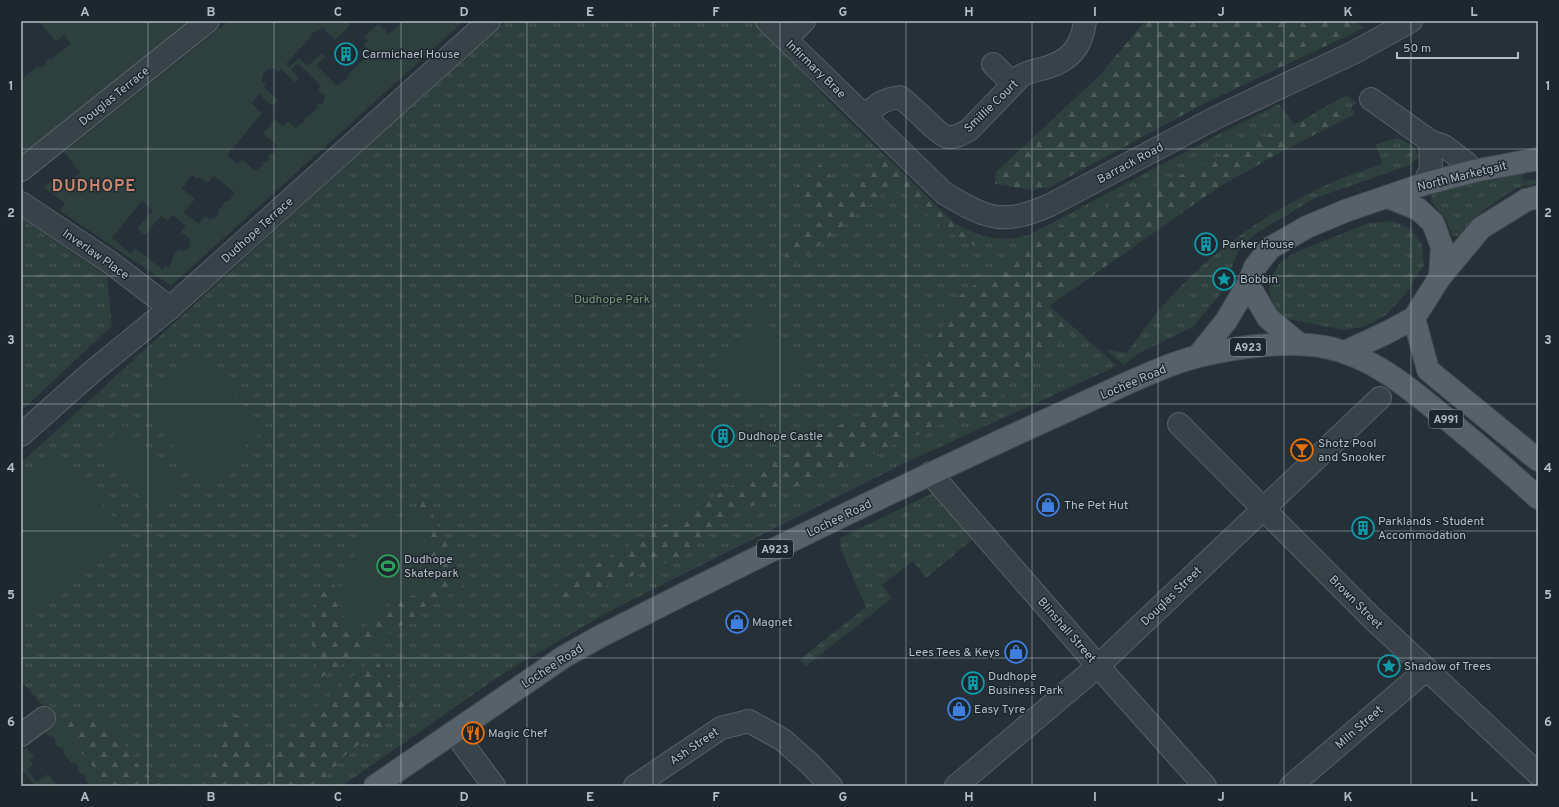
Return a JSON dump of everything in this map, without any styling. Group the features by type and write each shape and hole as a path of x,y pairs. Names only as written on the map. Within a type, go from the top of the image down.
{"main road":[{"name":"North Marketgait","path":"1248,284 1255,267 1270,248 1307,227 1345,211 1424,184 1474,171 1538,159"},
{"path":"1345,352 1414,318 1440,277 1481,228 1526,200 1538,196"},
{"path":"1388,197 1418,208 1433,223 1442,247 1440,277"},
{"path":"1248,284 1268,318 1299,344"},
{"name":"A923","path":"1198,356 1226,321 1248,284"},
{"name":"A991","path":"1414,318 1428,370 1538,460"},
{"name":"A991","path":"1299,344 1325,347 1345,352 1371,363 1399,380 1510,472 1538,498"},
{"name":"Lochee Road","path":"375,786 565,656 601,636 930,473 1134,380 1198,356 1260,346 1299,344"}],"street":[{"name":"Douglas Terrace","path":"21,170 208,21"},
{"name":"Dudhope Terrace","path":"21,435 94,371 170,308 489,21"},
{"name":"Infirmary Brae","path":"767,21 865,116"},
{"path":"786,39 804,21"},
{"name":"Smillie Court","path":"865,116 880,102 900,97 909,103 940,132 948,137 960,135 969,130 1021,76 1029,71 1055,65 1067,58 1076,49 1082,38 1085,21"},
{"name":"Barrack Road","path":"865,116 944,193 965,206 985,215 1006,218 1014,217 1029,214 1050,206 1217,117 1354,53 1411,21"},
{"path":"992,64 1013,84"},
{"path":"1371,99 1430,141 1444,146 1464,161 1474,171"},
{"path":"1424,184 1431,168 1430,141"},
{"name":"Inverlaw Place","path":"21,203 111,263 170,308"},
{"name":"Douglas Street","path":"956,786 1098,666 1380,398"},
{"name":"Brown Street","path":"1179,424 1370,616 1538,774"},
{"name":"Blinshall Street","path":"930,473 1205,786"},
{"name":"Miln Street","path":"1291,786 1427,669"},
{"path":"21,735 44,718"},
{"name":"Ash Street","path":"635,786 721,728 749,721 783,740 810,764 830,786"},
{"path":"454,732 494,786"}],"green space":[{"path":"39,21 190,21 21,155 21,84 23,82 21,80 38,66 41,68 46,64 45,61 48,58 50,60 71,44 64,35 56,42"},
{"path":"229,21 346,21 350,25 335,40 322,27 316,32 315,31 286,64 289,67 299,58 308,66 322,53 326,56 316,65 337,86 348,78 348,75 363,60 366,60 369,57 371,52 363,45 368,41 364,37 378,24 389,34 403,21 464,21 170,285 60,211 65,203 43,187 54,179 62,188 80,173 64,152","holes":["298,63 321,86 318,90 325,96 324,101 321,104 318,104 318,107 304,119 305,121 295,128 288,121 283,126 275,119 263,134 277,145 275,148 276,150 273,154 270,154 266,162 264,161 262,163 263,165 255,171 242,159 237,164 227,155 262,113 251,103 259,94 272,106 278,101 264,87 266,84 262,81 263,74 268,69 274,68 278,72 281,69 295,82 299,78 291,70","192,175 197,179 199,177 207,183 214,176 234,192 229,201 226,201 218,211 219,213 215,218 212,218 211,220 205,216 199,224 184,212 195,199 182,188","142,201 153,210 137,229 145,235 161,216 168,221 173,215 186,226 181,232 191,240 189,242 190,245 186,250 182,251 179,249 172,258 173,260 168,267 165,266 163,270 135,248 131,254 112,238"]},
{"name":"Dudhope Park","path":"506,21 754,21 830,102 951,220 969,231 988,237 998,238 1029,235 1221,133 1279,104 1294,125 1346,95 1357,103 1351,107 1355,114 1292,146 1220,186 1049,306 1117,366 909,461 608,612 504,673 342,786 109,786 21,680 21,463"},
{"path":"1145,21 1354,21 1364,28 1203,104 1050,187 1032,190 995,184 996,172 1100,75"},
{"path":"1343,110 1355,114 1292,146 1220,186 1049,306 1076,330 1003,389 992,423 953,420 822,475 725,518 680,557 563,603 555,588 829,430 868,411 927,356 960,295 1051,230 1194,169 1282,128"},
{"path":"1398,138 1415,147 1418,157 1410,165 1315,198 1255,234 1238,251 1223,291 1193,327 1139,353 1124,365 1105,349 1127,353 1167,301 1205,263 1226,246 1270,215 1294,201 1342,178 1382,164 1376,144"},
{"path":"888,158 951,220 963,229 979,236 975,246 941,227 903,193 884,193 767,286 786,262 786,252 804,231 829,217 790,192 824,162 835,187 851,188"},
{"path":"1522,172 1524,181 1538,179 1538,183 1520,187 1502,197 1478,215 1458,236 1453,236 1445,218 1431,201 1431,196 1442,190 1492,180"},
{"path":"21,218 107,276 112,326 21,411"},
{"path":"1392,221 1411,229 1422,245 1424,265 1407,292 1387,314 1366,326 1344,330 1287,319 1277,310 1270,296 1269,284 1274,272 1282,261 1296,252 1369,223"},
{"path":"760,313 765,314 764,319 806,368 809,367 812,371 811,374 805,373 761,412 760,417 757,418 755,416 756,411 715,363 711,364 708,362 708,359 710,357 715,358 759,320 758,316"},
{"path":"200,355 265,429 205,482 140,407"},
{"path":"125,425 178,486 151,509 98,448"},
{"path":"58,453 128,534 21,627 21,487"},
{"path":"933,493 973,539 926,578 913,561 882,585 892,598 806,666 800,661 803,657 866,607 841,550 840,538"},
{"path":"420,501 427,502 465,584 316,681 312,642 313,614 321,591 330,582 334,584 337,598 346,619 353,629 367,626 392,604 427,590 431,575 429,541 425,518 417,508 417,504"},
{"name":"Dudhope Skatepark","path":"415,509 425,518 428,529 430,560 424,575 423,585 419,591 404,598 390,593 384,594 381,596 377,617 360,624 354,622 349,619 345,613 336,589 342,587 350,562 365,540 393,514 401,517"},
{"path":"373,658 414,701 343,757 319,786 202,786 210,768 227,714 241,716 256,762"},
{"path":"107,719 143,772 163,786 109,786 56,722"},
{"path":"56,722 107,784 105,786 90,786 85,780 86,777 77,770 78,767 75,763 72,764 63,753 64,750 61,747 58,747 53,737 50,737 45,732"},
{"path":"26,747 34,757 30,760 33,765 27,770 37,782 48,774 56,784 54,786 35,786 21,769 21,751"}],"place":[{"name":"Carmichael House","path":"346,54"},
{"name":"Parker House","path":"1206,244"},
{"name":"Bobbin","path":"1224,279"},
{"name":"Dudhope Castle","path":"723,436"},
{"name":"Shotz Pool and Snooker","path":"1302,450"},
{"name":"The Pet Hut","path":"1048,505"},
{"name":"Parklands - Student Accommodation","path":"1363,528"},
{"name":"Dudhope Skatepark","path":"388,566"},
{"name":"Magnet","path":"737,622"},
{"name":"Lees Tees & Keys","path":"1016,652"},
{"name":"Shadow of Trees","path":"1389,666"},
{"name":"Dudhope Business Park","path":"973,683"},
{"name":"Easy Tyre","path":"959,709"},
{"name":"Magic Chef","path":"473,733"}],"district":[{"name":"DUDHOPE","path":"94,185"}]}
